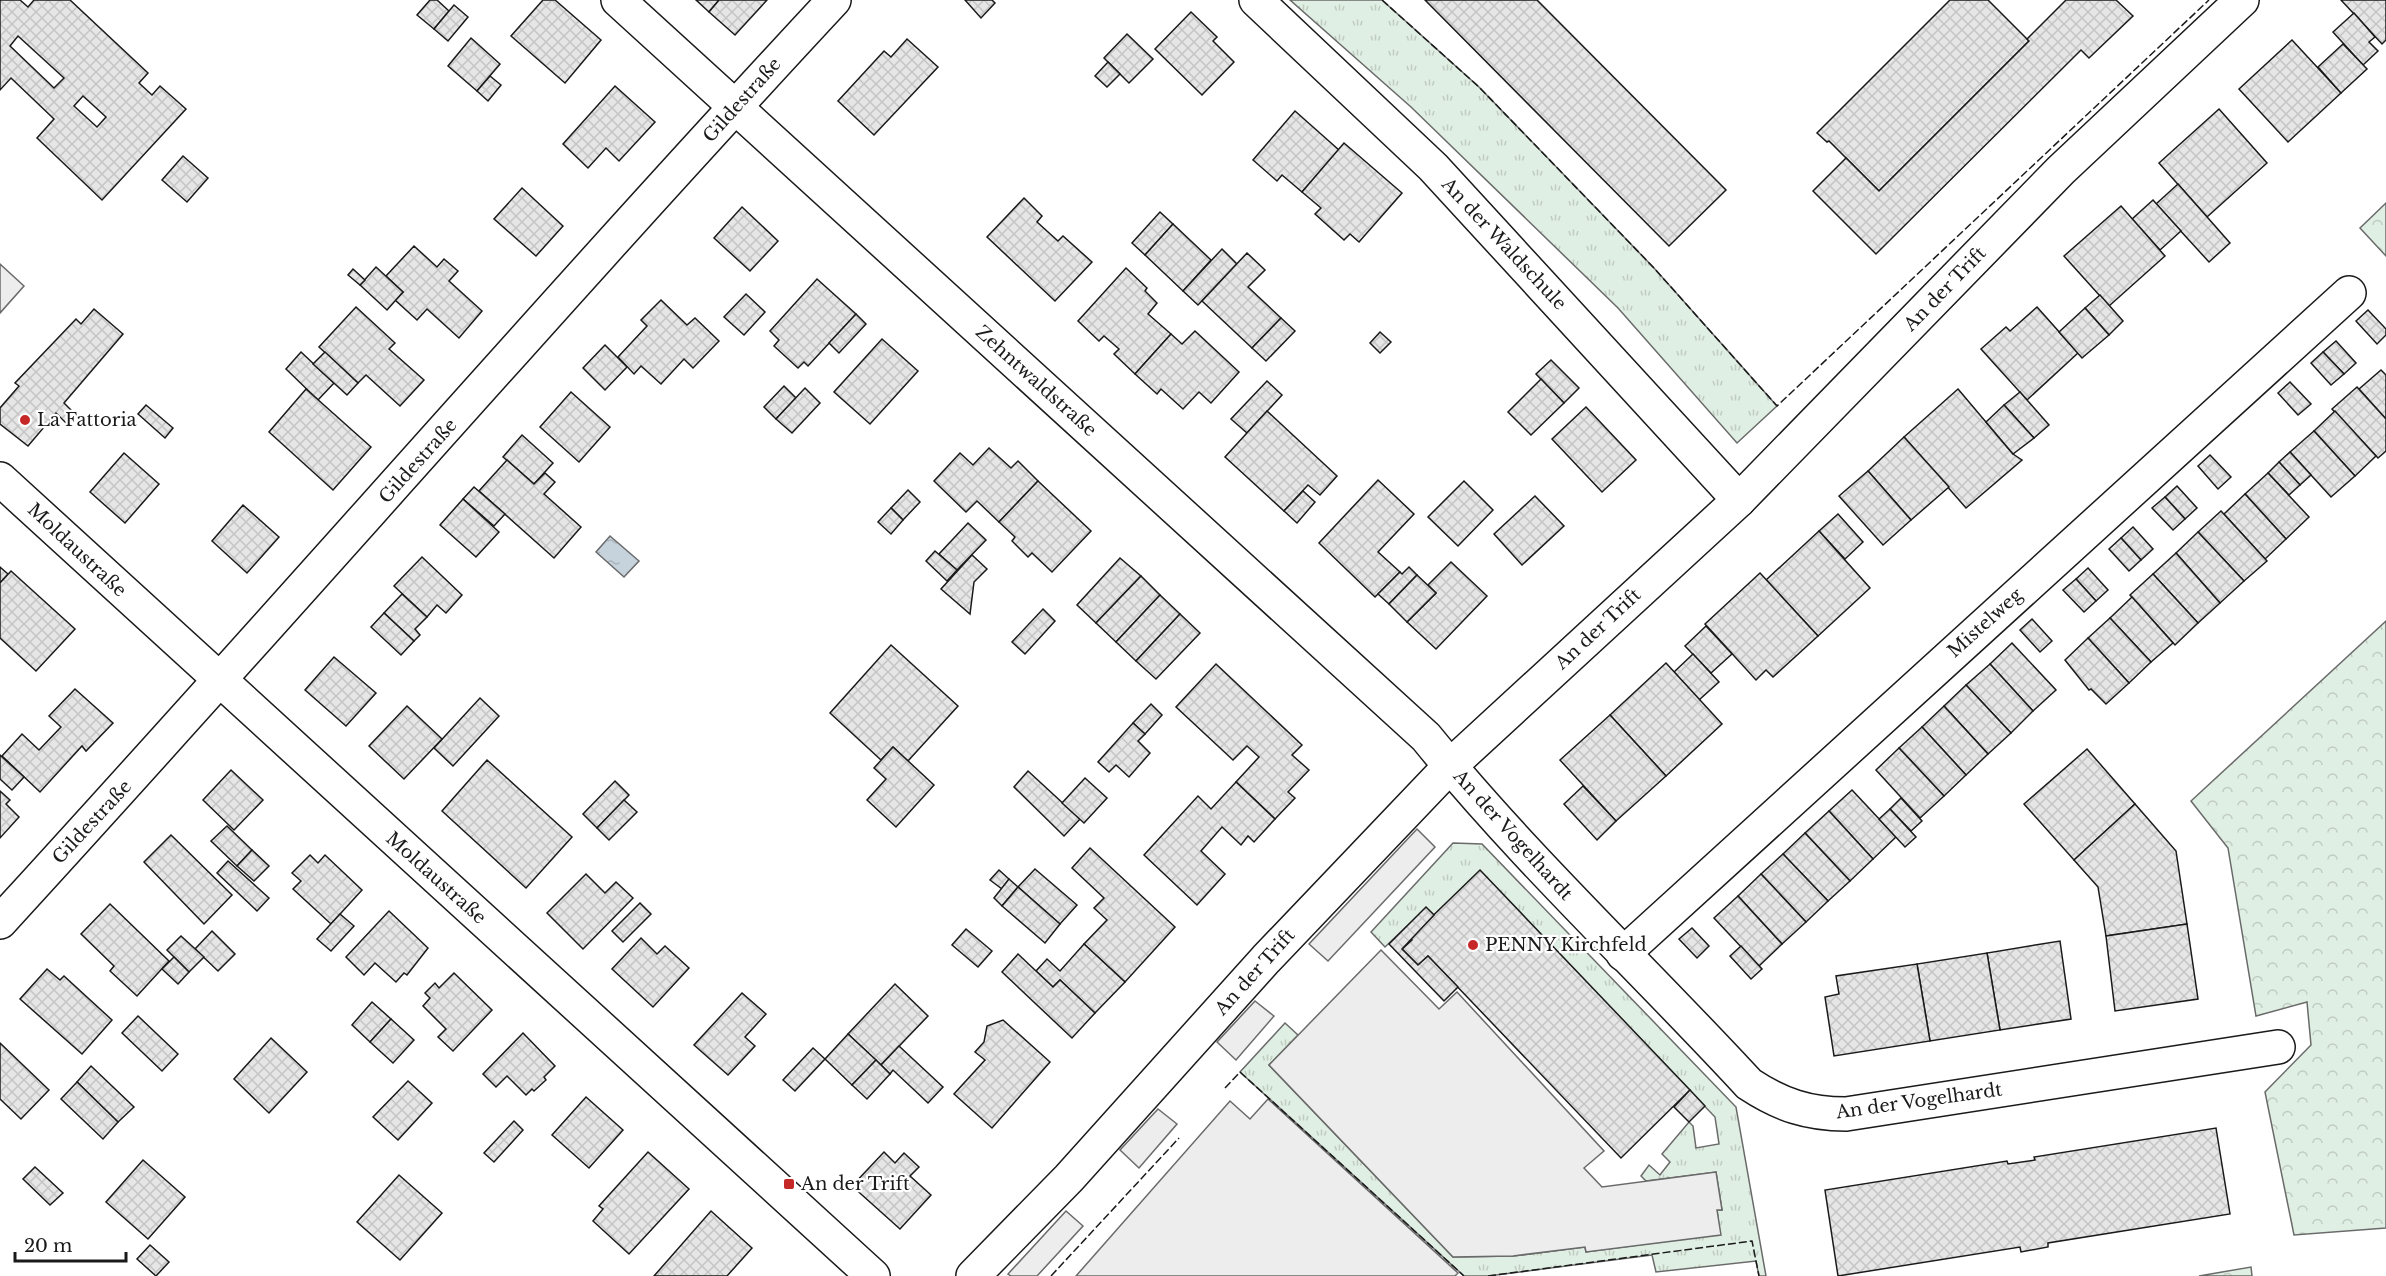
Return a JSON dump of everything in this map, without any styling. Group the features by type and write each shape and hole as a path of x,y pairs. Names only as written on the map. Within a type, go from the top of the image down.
{"street":[{"name":"Zehntwaldstraße","path":"618,0 1426,737 1449,766"},
{"name":"Gildestraße","path":"0,922 220,682 735,106 834,0"},
{"name":"An der Waldschule","path":"1256,0 1433,167 1739,500"},
{"name":"An der Trift","path":"973,1276 1069,1178 1266,959 1449,766 1739,500 2061,170 2242,0"},
{"name":"Mistelweg","path":"1623,954 2349,293"},
{"name":"Moldaustraße","path":"0,479 873,1276"},
{"name":"An der Vogelhardt","path":"1449,766 1476,799 1749,1084 1774,1101 1797,1110 1821,1114 1846,1114 2278,1047"}],"green space":[{"path":"1290,0 1382,0 1479,87 1654,268 1777,406 1737,443 1618,308 1411,107"},
{"path":"2386,203 2386,256 2360,228"},
{"path":"2386,621 2386,1228 2294,1235 2265,1092 2311,1045 2307,1002 2256,1016 2228,848 2191,801"},
{"path":"1453,843 1482,844 1736,1107 1766,1276 1759,1276 1756,1261 1656,1272 1652,1255 1488,1276 1464,1276 1240,1072 1285,1023 1298,1035 1269,1065 1453,1257 1513,1256 1585,1247 1586,1252 1720,1234 1717,1210 1722,1210 1716,1172 1646,1181 1641,1176 1649,1165 1660,1175 1670,1162 1662,1154 1689,1122 1693,1126 1696,1148 1719,1144 1715,1117 1480,871 1434,915 1426,908 1385,947 1371,932"},
{"path":"2251,1267 2252,1276 2199,1276"}],"shaded area":[{"path":"0,264 24,286 0,313"},
{"path":"1417,829 1435,847 1328,961 1309,944"},
{"path":"1381,950 1439,1009 1457,992 1604,1151 1584,1168 1602,1187 1716,1172 1722,1210 1717,1210 1721,1235 1586,1252 1585,1247 1513,1256 1453,1257 1269,1065"},
{"path":"1255,1001 1274,1016 1236,1060 1217,1042"},
{"path":"1268,1099 1458,1273 1455,1276 1076,1276 1230,1101 1250,1119"},
{"path":"1158,1109 1177,1124 1139,1168 1120,1150"},
{"path":"1066,1211 1083,1226 1037,1276 1008,1274"}],"water":[{"path":"610,536 639,561 624,577 596,552"}],"building":[{"path":"0,0 20,0 28,7 34,0 70,0 148,73 139,83 152,95 160,86 186,109 102,200 37,138 54,119 11,78 0,90","holes":["18,36 64,78 54,88 10,46","83,96 106,117 97,127 74,106"]},
{"path":"430,0 437,0 449,11 434,29 417,15"},
{"path":"543,0 555,0 601,40 565,83 511,36"},
{"path":"696,0 719,0 709,12"},
{"path":"719,0 767,0 735,35 709,12"},
{"path":"965,0 992,0 995,3 981,18"},
{"path":"1425,0 1537,0 1726,190 1669,246"},
{"path":"1950,0 1988,0 2029,41 1879,191 1829,141 1827,142 1817,133"},
{"path":"2066,0 2116,0 2133,16 2089,58 2081,50 1876,254 1813,191 1846,158 1879,191 2029,41 2027,39"},
{"path":"2341,0 2386,0 2386,40 2382,44"},
{"path":"454,5 468,17 448,41 434,29"},
{"path":"1191,12 1217,37 1213,41 1234,62 1202,95 1155,49"},
{"path":"2354,13 2375,37 2369,42 2378,51 2363,65 2333,32"},
{"path":"1127,34 1153,59 1129,83 1104,58"},
{"path":"471,38 500,64 477,91 448,66"},
{"path":"907,39 938,67 874,135 838,101 884,51 891,57"},
{"path":"2292,40 2341,93 2288,142 2239,89"},
{"path":"2343,44 2367,69 2341,93 2318,67"},
{"path":"1108,62 1120,74 1107,87 1095,76"},
{"path":"490,76 501,85 488,101 477,91"},
{"path":"615,86 655,122 619,161 606,148 588,168 563,144"},
{"path":"2219,109 2267,163 2207,217 2159,163"},
{"path":"1295,111 1339,150 1302,192 1282,175 1277,181 1253,160"},
{"path":"1344,143 1402,193 1359,242 1350,234 1344,240 1315,214 1321,208 1302,192"},
{"path":"183,156 208,178 187,202 162,180"},
{"path":"2178,184 2230,243 2209,262 2156,204"},
{"path":"522,188 563,226 536,256 494,219"},
{"path":"1024,198 1042,216 1037,222 1058,241 1063,236 1092,262 1055,301 987,237"},
{"path":"2153,200 2181,231 2160,250 2132,219"},
{"path":"2121,206 2165,256 2109,306 2064,256"},
{"path":"742,207 778,241 750,271 714,238"},
{"path":"1160,212 1173,224 1145,255 1132,243"},
{"path":"1173,224 1211,260 1183,291 1145,255"},
{"path":"414,246 437,267 444,259 458,271 449,281 482,311 459,338 427,309 417,320 395,300 403,292 386,276"},
{"path":"1222,249 1237,264 1198,305 1183,291"},
{"path":"1247,253 1265,270 1248,287 1281,318 1252,348 1202,301"},
{"path":"376,267 403,292 387,310 360,285"},
{"path":"1126,268 1147,288 1145,291 1157,303 1148,314 1171,334 1135,374 1114,354 1119,349 1104,336 1099,341 1078,321"},
{"path":"353,269 365,280 360,285 348,275"},
{"path":"817,279 856,314 808,366 804,362 798,368 774,346 779,340 770,331"},
{"path":"746,294 765,312 744,335 724,317"},
{"path":"2100,295 2123,321 2109,335 2085,308"},
{"path":"661,300 687,325 695,318 719,341 693,368 684,359 661,384 641,366 634,374 618,357 647,326 641,320"},
{"path":"356,307 395,343 389,349 424,380 400,406 366,375 358,383 319,347"},
{"path":"2037,307 2078,353 2027,400 1981,349 2006,327 2010,331"},
{"path":"2085,308 2109,335 2082,358 2059,332"},
{"path":"94,309 123,334 64,403 74,413 66,423 56,413 28,446 0,424 0,408 19,386 15,383 76,319 81,324"},
{"path":"2368,310 2386,329 2386,335 2377,344 2356,321"},
{"path":"856,314 866,324 839,353 829,343"},
{"path":"1281,318 1295,331 1266,361 1252,348"},
{"path":"1195,331 1239,372 1211,403 1199,392 1183,409 1161,389 1157,394 1135,374 1171,334 1182,344"},
{"path":"1380,332 1391,342 1380,353 1370,343"},
{"path":"882,339 918,371 870,424 834,392"},
{"path":"2336,341 2356,363 2344,374 2323,352"},
{"path":"605,345 627,367 605,390 583,368"},
{"path":"301,352 334,383 318,400 286,369"},
{"path":"325,352 358,383 347,395 313,364"},
{"path":"2323,352 2344,374 2331,385 2311,363"},
{"path":"1551,360 1579,388 1564,403 1536,374"},
{"path":"2381,370 2386,375 2386,419 2359,389"},
{"path":"1541,379 1564,403 1531,435 1508,412"},
{"path":"1267,381 1282,395 1247,433 1231,419"},
{"path":"2290,382 2311,404 2298,415 2278,393"},
{"path":"784,386 796,398 776,419 764,407"},
{"path":"2357,387 2386,419 2386,451 2378,458 2332,409"},
{"path":"805,388 820,403 792,433 776,419"},
{"path":"306,389 371,447 333,490 269,432"},
{"path":"1958,389 2013,454 2022,460 1966,508 1904,437"},
{"path":"571,392 610,427 579,462 540,427"},
{"path":"2020,392 2049,425 2034,438 2004,405"},
{"path":"146,405 173,428 165,438 138,414"},
{"path":"2004,405 2034,438 2013,454 1986,422"},
{"path":"1586,407 1636,460 1602,492 1552,439"},
{"path":"1267,411 1337,476 1320,495 1308,485 1284,511 1225,457"},
{"path":"2335,411 2376,456 2355,476 2314,431"},
{"path":"2314,431 2355,476 2331,497 2290,452"},
{"path":"522,435 553,463 534,484 503,457"},
{"path":"1904,437 1949,487 1911,520 1868,471"},
{"path":"989,448 1011,468 1018,461 1038,481 999,522 977,501 966,512 934,481 960,453 973,465"},
{"path":"2290,452 2311,475 2300,485 2279,462"},
{"path":"124,453 159,484 125,523 90,492"},
{"path":"2210,455 2231,477 2218,489 2198,466"},
{"path":"507,460 534,484 545,473 555,482 544,494 581,527 554,558 479,491"},
{"path":"2279,462 2300,485 2289,495 2268,473"},
{"path":"1868,471 1911,520 1883,545 1839,496"},
{"path":"2268,473 2309,517 2286,539 2245,494"},
{"path":"1378,480 1414,514 1378,552 1400,572 1375,597 1319,543"},
{"path":"1038,481 1091,531 1052,572 1032,553 1028,557 1012,541 1015,537 999,522"},
{"path":"1464,481 1493,510 1458,546 1428,517"},
{"path":"2177,486 2197,508 2185,519 2165,497"},
{"path":"474,487 505,514 494,526 463,499"},
{"path":"908,490 920,502 903,520 891,508"},
{"path":"1303,491 1315,502 1297,523 1284,511"},
{"path":"2245,494 2286,539 2265,559 2224,514"},
{"path":"1535,496 1564,526 1522,565 1494,534"},
{"path":"2165,497 2185,519 2173,530 2152,508"},
{"path":"463,499 499,532 476,557 440,525"},
{"path":"243,505 279,537 247,573 212,541"},
{"path":"891,508 903,520 891,534 878,522"},
{"path":"2221,511 2267,561 2244,581 2198,532"},
{"path":"1838,514 1863,542 1845,559 1819,531"},
{"path":"968,523 986,540 957,570 939,554"},
{"path":"2133,527 2153,549 2141,560 2121,538"},
{"path":"1819,531 1870,588 1818,636 1766,580"},
{"path":"2198,532 2244,581 2220,603 2176,553"},
{"path":"2121,538 2141,560 2129,571 2109,549"},
{"path":"935,551 957,570 947,581 926,561"},
{"path":"2176,553 2220,603 2198,623 2153,574"},
{"path":"972,555 987,569 974,582 970,614 941,589"},
{"path":"422,557 462,595 446,613 437,605 427,617 394,586"},
{"path":"1120,558 1141,576 1096,623 1077,605"},
{"path":"1451,562 1487,596 1436,649 1407,622 1436,593 1428,585"},
{"path":"0,567 8,574 0,583"},
{"path":"1409,567 1417,575 1389,604 1378,594 1400,572 1402,574"},
{"path":"2088,568 2108,590 2096,601 2076,579"},
{"path":"11,571 75,629 36,671 0,638 0,583"},
{"path":"1760,573 1818,636 1773,677 1766,670 1756,680 1705,624"},
{"path":"2153,574 2198,623 2175,645 2130,595"},
{"path":"1417,575 1436,593 1407,622 1389,604"},
{"path":"1141,576 1160,595 1116,642 1096,623"},
{"path":"2076,579 2096,601 2084,612 2063,590"},
{"path":"402,594 427,617 415,629 420,635 414,641 384,613"},
{"path":"1160,595 1180,614 1136,661 1116,642"},
{"path":"2132,597 2173,643 2151,662 2110,618"},
{"path":"1043,609 1055,621 1025,654 1012,642"},
{"path":"384,613 414,641 401,655 371,627"},
{"path":"1180,614 1200,633 1156,679 1136,661"},
{"path":"2110,618 2151,662 2129,683 2088,638"},
{"path":"2032,619 2052,641 2040,652 2020,630"},
{"path":"1706,626 1732,654 1711,673 1685,646"},
{"path":"2088,638 2129,683 2106,704 2091,689 2089,690 2065,660"},
{"path":"2012,643 2056,690 2033,711 1990,664"},
{"path":"891,645 958,706 908,761 893,747 881,760 830,713"},
{"path":"1693,654 1719,682 1699,700 1674,672"},
{"path":"334,657 376,693 346,726 305,690"},
{"path":"1666,663 1722,724 1666,776 1610,715"},
{"path":"1216,664 1302,745 1292,755 1309,770 1288,792 1295,798 1275,819 1236,782 1259,757 1247,746 1233,760 1176,707"},
{"path":"1990,664 2033,711 2011,733 1966,685"},
{"path":"1966,685 2011,733 1988,754 1944,706"},
{"path":"75,689 113,723 86,751 82,746 40,792 2,756 22,734 39,750 61,727 49,716"},
{"path":"480,698 499,716 453,766 434,748"},
{"path":"1151,704 1162,715 1145,734 1133,723"},
{"path":"407,706 442,739 404,779 369,746"},
{"path":"1944,706 1988,754 1966,775 1922,727"},
{"path":"1610,715 1666,776 1616,821 1560,760"},
{"path":"1133,723 1145,734 1138,741 1150,753 1129,777 1116,765 1109,772 1098,762"},
{"path":"1922,727 1966,775 1944,796 1899,748"},
{"path":"893,747 934,785 896,827 867,800 886,779 874,768"},
{"path":"1899,748 1944,796 1920,818 1876,770"},
{"path":"2087,749 2135,804 2074,860 2024,804"},
{"path":"0,755 24,777 12,790 0,779"},
{"path":"487,760 572,837 526,888 442,811"},
{"path":"231,770 263,800 234,830 203,800"},
{"path":"1028,771 1080,819 1064,836 1014,787"},
{"path":"1085,778 1107,798 1084,823 1062,803"},
{"path":"615,781 629,795 597,828 583,814"},
{"path":"1236,782 1275,819 1254,842 1248,836 1241,845 1222,827 1201,851 1225,874 1197,905 1144,855 1198,796 1211,809"},
{"path":"1583,786 1616,821 1597,840 1564,804"},
{"path":"1852,790 1896,837 1873,859 1829,811"},
{"path":"0,791 10,800 6,804 19,817 0,838"},
{"path":"1901,798 1922,821 1911,831 1890,809"},
{"path":"624,800 637,812 609,840 597,828"},
{"path":"2135,804 2176,851 2187,924 2106,936 2098,887 2074,860"},
{"path":"1890,809 1916,837 1905,847 1879,819"},
{"path":"1829,811 1873,859 1850,881 1805,833"},
{"path":"227,826 252,850 237,866 211,841"},
{"path":"1805,833 1850,881 1828,901 1783,854"},
{"path":"171,835 232,895 204,924 144,862"},
{"path":"1090,848 1175,927 1125,982 1084,944 1107,920 1094,908 1104,898 1072,868"},
{"path":"252,850 269,866 254,881 237,866"},
{"path":"1783,854 1828,901 1806,922 1761,874"},
{"path":"310,855 318,863 325,855 362,890 331,924 293,889 301,881 292,873"},
{"path":"228,861 269,898 257,911 217,873"},
{"path":"1035,869 1077,905 1060,924 1018,887"},
{"path":"999,870 1009,879 1002,889 990,880"},
{"path":"1480,870 1690,1090 1621,1158 1428,956 1418,965 1402,949 1412,940 1410,938"},
{"path":"586,874 605,893 616,882 633,898 583,949 547,913"},
{"path":"1761,874 1806,922 1782,944 1738,896"},
{"path":"1009,879 1018,887 1002,906 994,898"},
{"path":"1018,887 1060,924 1045,943 1002,906"},
{"path":"1738,896 1782,944 1759,966 1714,918"},
{"path":"640,903 651,914 623,942 612,931"},
{"path":"110,904 169,961 137,996 110,971 114,966 81,934"},
{"path":"1426,907 1434,915 1402,949 1418,965 1428,956 1458,987 1444,1001 1389,944"},
{"path":"389,911 428,948 407,975 404,973 396,982 375,963 364,975 346,957"},
{"path":"340,914 354,926 331,951 317,939"},
{"path":"2187,924 2198,999 2115,1011 2106,936"},
{"path":"1692,928 1709,946 1697,958 1679,939"},
{"path":"966,929 992,951 978,967 952,945"},
{"path":"212,931 235,954 218,971 195,949"},
{"path":"181,936 204,957 189,972 167,950"},
{"path":"641,938 657,954 665,946 689,968 653,1007 612,969"},
{"path":"2060,941 2071,1019 2000,1030 1987,953"},
{"path":"1084,944 1125,982 1095,1013 1060,980 1053,987 1036,971 1047,959 1060,971"},
{"path":"1741,946 1762,969 1751,979 1730,956"},
{"path":"1987,953 2000,1030 1930,1041 1917,964"},
{"path":"1018,954 1053,987 1060,980 1095,1013 1072,1038 1002,972"},
{"path":"174,957 189,972 178,984 162,969"},
{"path":"1917,964 1930,1041 1834,1056 1825,997 1839,994 1836,976"},
{"path":"47,969 60,980 64,976 112,1020 82,1054 20,999"},
{"path":"454,973 492,1010 453,1051 438,1037 446,1029 423,1006 430,998 425,993 435,983 439,988"},
{"path":"895,984 928,1016 881,1065 848,1034"},
{"path":"742,993 766,1014 745,1037 755,1046 728,1075 694,1045"},
{"path":"372,1002 391,1019 370,1042 352,1025"},
{"path":"138,1016 178,1054 162,1071 122,1033"},
{"path":"391,1019 414,1040 393,1063 370,1042"},
{"path":"1003,1020 1050,1062 992,1128 954,1094 985,1060 975,1052 984,1042 987,1026"},
{"path":"523,1033 555,1066 544,1077 546,1080 526,1095 507,1076 496,1087 483,1074"},
{"path":"848,1034 876,1060 852,1085 825,1059"},
{"path":"271,1038 307,1072 269,1113 234,1079"},
{"path":"0,1043 49,1090 21,1119 0,1099"},
{"path":"899,1046 943,1087 928,1103 893,1070 890,1074 881,1065"},
{"path":"813,1048 825,1059 795,1091 783,1080"},
{"path":"876,1060 890,1074 867,1099 852,1085"},
{"path":"91,1066 134,1107 118,1122 77,1082"},
{"path":"408,1081 432,1103 398,1140 373,1117"},
{"path":"77,1082 118,1122 103,1139 61,1099"},
{"path":"1690,1090 1705,1106 1689,1122 1674,1107"},
{"path":"586,1097 623,1130 589,1168 552,1135"},
{"path":"514,1121 523,1130 494,1162 484,1153"},
{"path":"2216,1128 2230,1214 2048,1243 2048,1247 2021,1252 2020,1247 1838,1276 1825,1190 2007,1161 2008,1164 2035,1160 2034,1157"},
{"path":"648,1152 689,1189 629,1254 593,1221 603,1209 599,1206"},
{"path":"884,1152 895,1163 904,1153 919,1167 910,1176 931,1195 900,1229 852,1186"},
{"path":"143,1160 185,1197 148,1239 106,1202"},
{"path":"35,1167 63,1193 50,1205 23,1179"},
{"path":"399,1175 442,1213 400,1260 357,1222"},
{"path":"711,1211 752,1248 727,1276 654,1276"},
{"path":"150,1245 169,1262 156,1276 137,1259"}],"fence":[{"path":"1382,0 1479,87 1654,268 1777,406 2209,0"},
{"path":"1225,1088 1240,1072 1464,1276"},
{"path":"1051,1276 1179,1138"},
{"path":"1488,1276 1752,1241 1759,1276"}],"place":[{"name":"La Fattoria","path":"25,420"},
{"name":"PENNY Kirchfeld","path":"1473,945"},
{"name":"An der Trift","path":"789,1184"}]}
